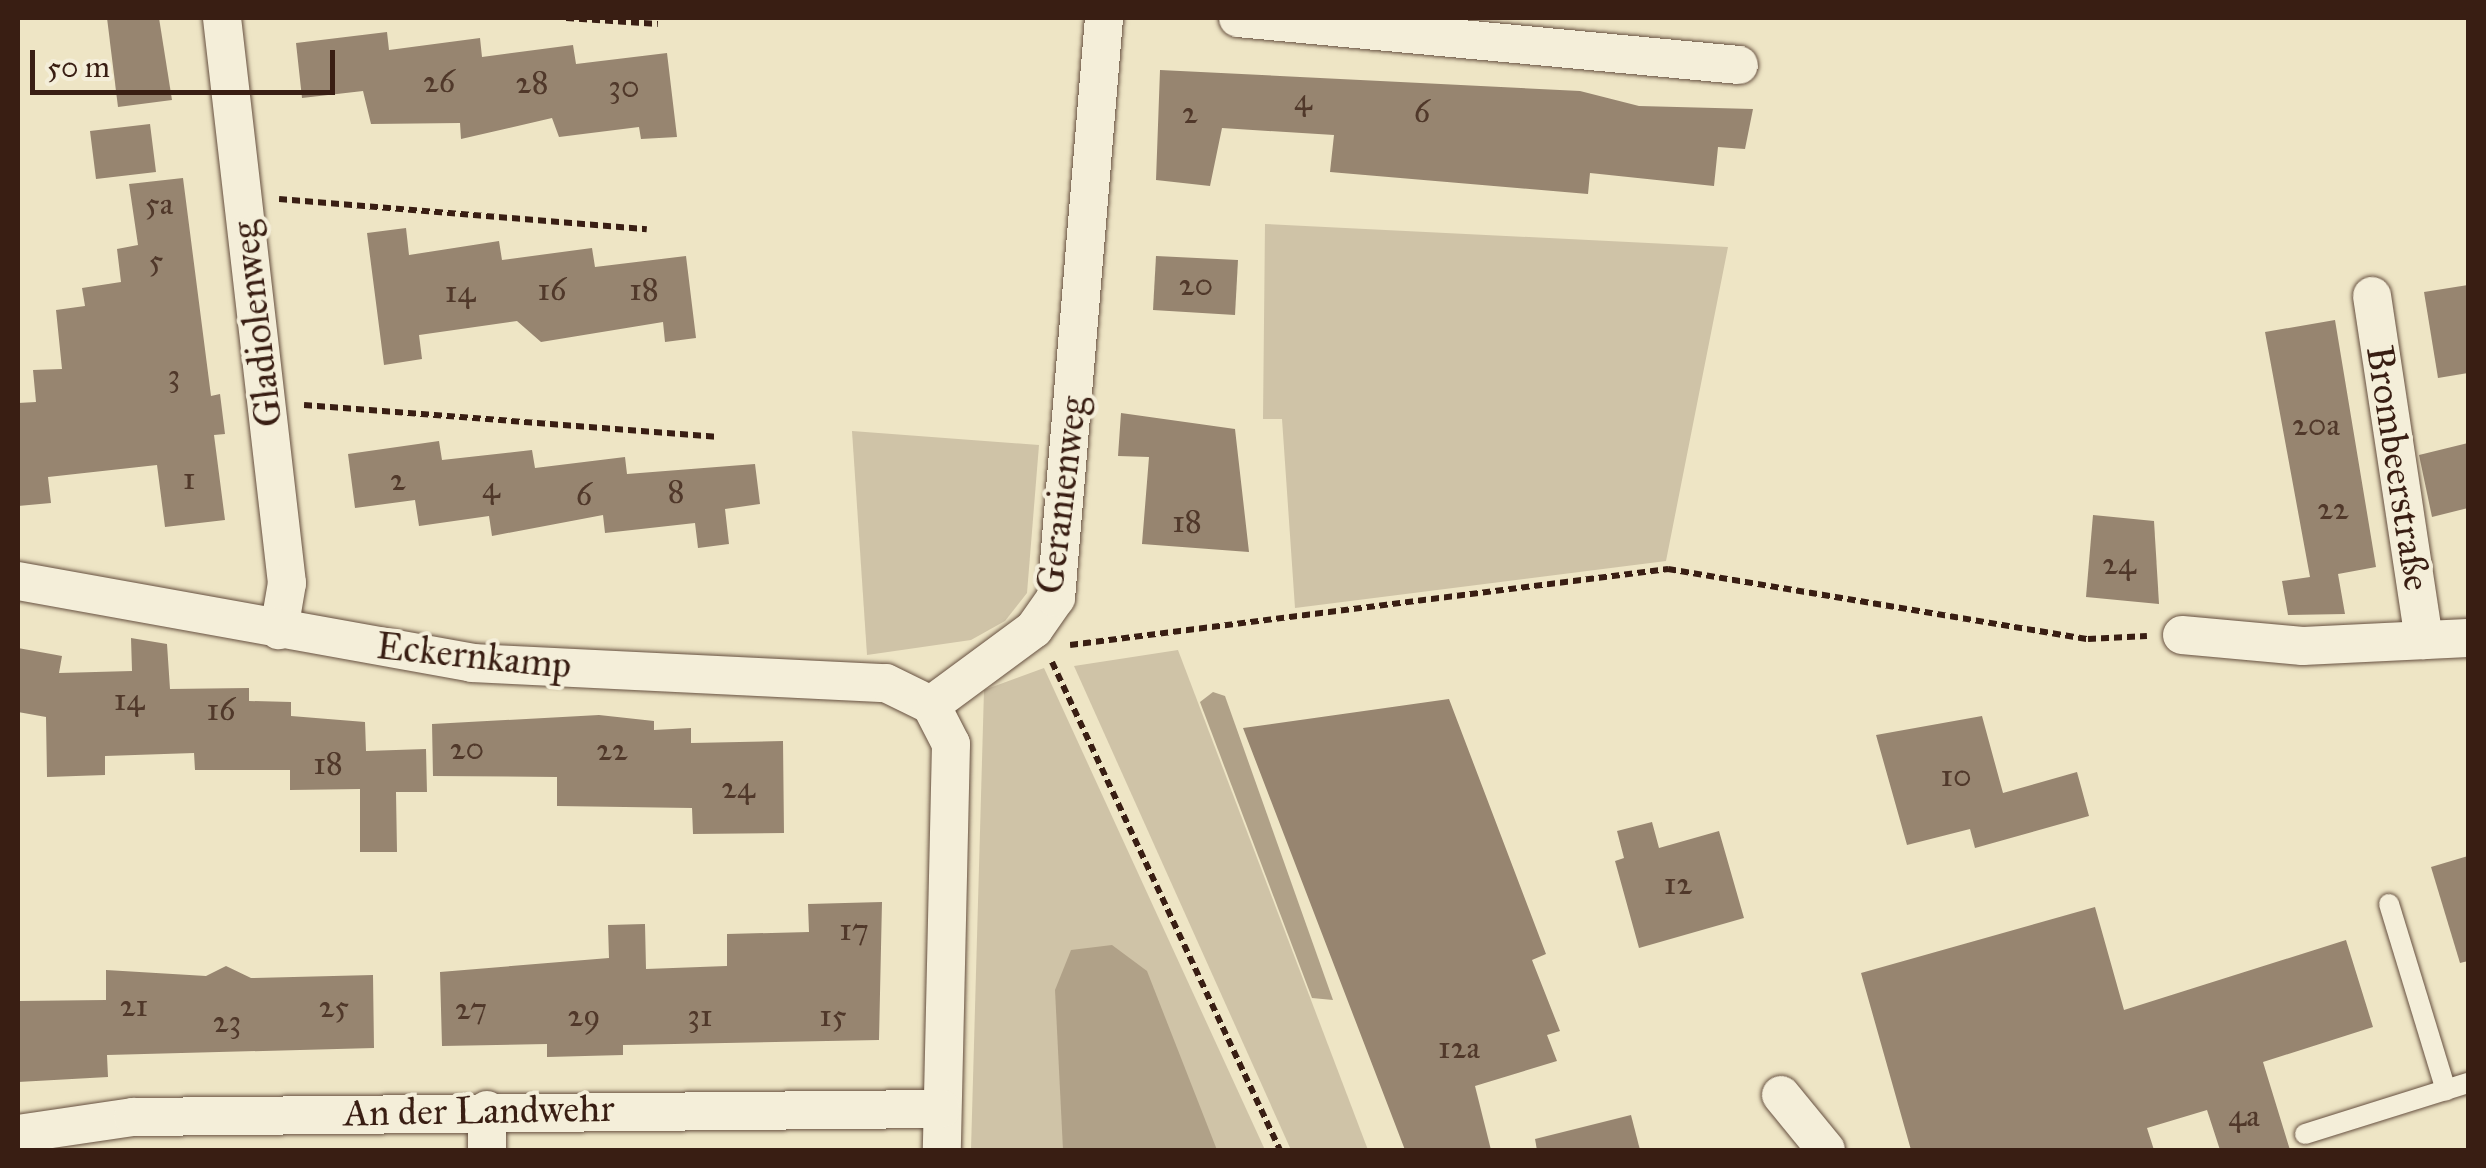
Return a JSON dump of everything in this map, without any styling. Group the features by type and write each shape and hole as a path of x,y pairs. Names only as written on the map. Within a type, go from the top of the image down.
{"street":[{"name":"Gladiolenweg","path":"222,18 287,583 280,630"},
{"name":"Geranienweg","path":"931,705 1034,628 1056,598 1104,18"},
{"path":"1238,18 1739,66"},
{"name":"Brombeerstraße","path":"2372,296 2424,640"},
{"name":"Eckernkamp","path":"18,581 472,664 886,683 931,705"},
{"name":"Brombeerstraße","path":"2182,635 2303,646 2468,638"},
{"path":"931,705 951,744 942,1150"},
{"path":"1781,1094 1826,1150"},
{"name":"An der Landwehr","path":"18,1134 132,1117 486,1110 942,1109"},
{"path":"486,1110 487,1150"}],"lane":[{"path":"2389,904 2446,1090"},
{"path":"2305,1134 2468,1083"}],"path":[{"path":"566,18 658,24"},
{"path":"242,196 647,230"},
{"path":"266,402 716,437"},
{"path":"1280,1150 1049,648 1668,569 2088,638 2182,635"}],"shaded area":[{"path":"1265,224 1728,247 1666,561 1295,608 1282,419 1263,419"},
{"path":"852,431 1039,445 1027,593 1005,621 971,640 867,655"},
{"path":"1178,650 1368,1150 1291,1150 1074,666"},
{"path":"1044,668 1265,1150 971,1150 984,690"},
{"path":"1213,692 1225,696 1333,1000 1312,998 1200,702"},
{"path":"1112,945 1147,971 1217,1150 1063,1150 1055,990 1071,950"}],"building":[{"path":"107,18 159,18 172,100 118,107"},
{"path":"387,32 389,50 480,38 482,57 573,45 576,64 667,53 677,137 641,139 639,127 559,137 552,118 461,139 460,123 371,124 363,91 302,98 296,43"},
{"path":"1160,70 1580,91 1639,106 1753,109 1745,149 1718,147 1714,186 1590,173 1588,194 1330,172 1334,135 1222,128 1210,186 1156,180"},
{"path":"150,124 156,172 96,179 90,131"},
{"path":"183,178 211,396 220,394 225,434 214,435 225,520 165,527 157,465 48,477 51,503 18,506 18,403 36,402 33,370 62,369 56,310 85,306 82,288 121,282 117,249 138,245 129,184"},
{"path":"406,228 409,255 499,241 502,260 592,248 595,267 686,256 696,338 665,342 663,322 541,342 517,321 419,335 422,359 384,365 367,233"},
{"path":"1156,256 1238,260 1235,315 1153,310"},
{"path":"2468,285 2468,373 2438,378 2424,292"},
{"path":"2335,320 2376,567 2338,574 2345,614 2288,615 2282,581 2310,577 2265,332"},
{"path":"1121,413 1235,429 1249,552 1142,544 1149,457 1118,456"},
{"path":"439,441 442,460 532,450 535,468 625,457 627,474 755,464 760,504 725,509 729,544 698,548 695,523 605,533 603,515 492,536 489,516 419,526 415,500 355,508 348,454"},
{"path":"2468,443 2468,508 2432,517 2419,455"},
{"path":"2093,515 2154,521 2159,604 2086,597"},
{"path":"131,638 167,644 170,689 249,688 249,701 291,702 291,716 365,722 366,751 426,749 427,792 396,792 397,852 360,852 360,789 290,790 290,770 195,770 194,753 105,756 105,775 47,777 46,717 18,712 18,648 62,656 59,673 132,671"},
{"path":"1449,699 1546,954 1532,960 1560,1031 1547,1035 1557,1061 1475,1086 1491,1150 1405,1150 1243,728"},
{"path":"599,715 654,721 654,730 691,728 691,743 783,741 784,833 693,834 692,808 557,806 557,777 433,776 432,724"},
{"path":"1982,716 2003,793 2077,772 2089,816 1975,848 1970,829 1907,845 1876,735"},
{"path":"1652,822 1659,848 1719,831 1744,918 1639,948 1615,861 1624,858 1617,831"},
{"path":"2468,856 2468,961 2460,963 2431,867"},
{"path":"882,902 879,1040 623,1045 623,1055 547,1057 547,1044 442,1046 440,972 609,958 608,925 645,924 646,969 727,966 727,934 809,932 808,904"},
{"path":"2095,907 2124,1010 2346,940 2373,1027 2263,1062 2290,1150 2220,1150 2207,1110 2147,1128 2154,1150 1911,1150 1861,973"},
{"path":"226,966 251,978 373,975 374,1048 107,1055 108,1077 18,1082 18,1001 106,1000 106,970 206,976"},
{"path":"1631,1115 1640,1150 1537,1150 1535,1139"}]}
